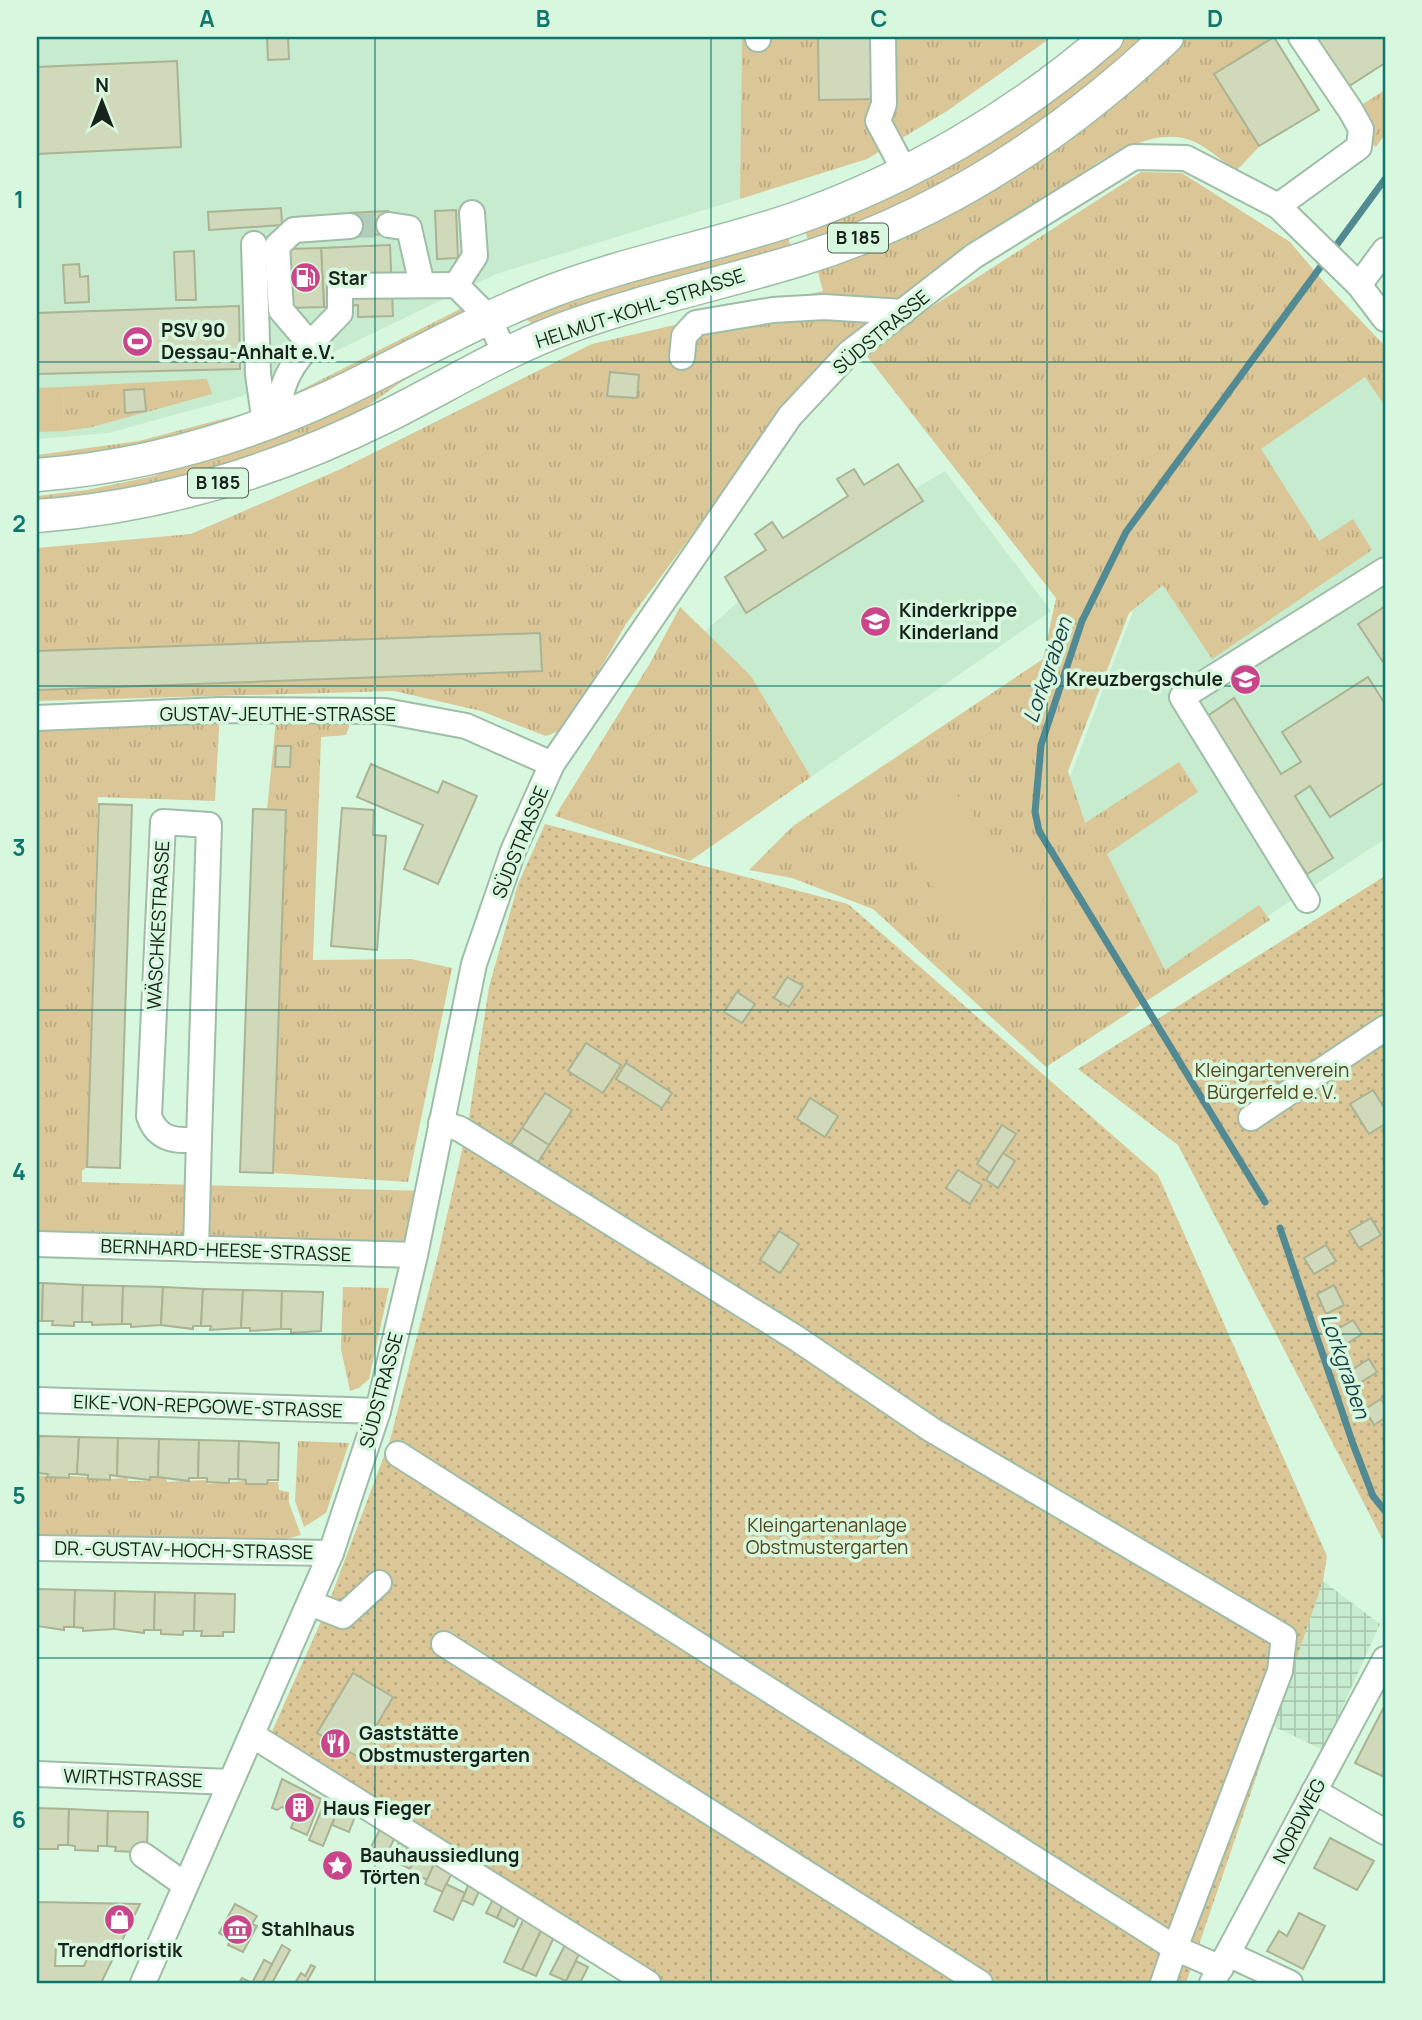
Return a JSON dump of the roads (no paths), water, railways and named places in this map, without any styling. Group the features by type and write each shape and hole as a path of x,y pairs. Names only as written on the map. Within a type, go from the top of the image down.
{"main road":[{"name":"HELMUT-KOHL-STRASSE","path":"37,475 135,462 218,441 272,422 488,317 614,270 792,219 851,198 905,172 1036,93 1107,37"},
{"name":"HELMUT-KOHL-STRASSE","path":"37,516 145,501 251,472 326,444 390,415 505,353 569,327 633,306 804,259 942,200 1059,129 1112,89 1167,37"}],"street":[{"path":"883,37 884,104 878,121 905,172"},
{"path":"1278,205 1359,147 1361,129 1352,111 1301,37"},
{"name":"SÜDSTRASSE","path":"143,1983 331,1553 378,1411 415,1255 474,964 513,850 552,764 790,416 849,353 974,256 1134,157 1186,158 1278,205 1359,285 1385,319"},
{"path":"456,285 475,256 472,213"},
{"path":"389,225 409,228 422,285"},
{"path":"310,344 281,310 277,246 294,230 350,226"},
{"path":"254,244 258,374 272,422"},
{"path":"1359,285 1385,250"},
{"path":"272,422 288,370 340,313 340,286 456,285 488,317 505,353"},
{"path":"682,357 684,336 696,323 773,310 824,307 903,312"},
{"path":"1307,900 1181,697 1385,570"},
{"name":"GUSTAV-JEUTHE-STRASSE","path":"37,718 220,710 385,711 467,726 552,764"},
{"name":"WÄSCHKESTRASSE","path":"196,1249 209,825 163,822 149,1116 153,1129 168,1139 199,1139"},
{"path":"1251,1118 1385,1028"},
{"path":"441,1123 460,1129 796,1338 932,1430 1284,1637 1280,1671 1163,1983"},
{"name":"BERNHARD-HEESE-STRASSE","path":"37,1244 415,1255"},
{"name":"EIKE-VON-REPGOWE-STRASSE","path":"37,1401 378,1411"},
{"path":"398,1454 1175,1948 1221,1969 1290,1983"},
{"name":"DR.-GUSTAV-HOCH-STRASSE","path":"37,1548 331,1553"},
{"path":"310,1602 344,1616 379,1583"},
{"path":"444,1644 979,1983"},
{"name":"NORDWEG","path":"1221,1969 1385,1659"},
{"path":"252,1735 648,1983"},
{"name":"WIRTHSTRASSE","path":"37,1774 230,1782"},
{"path":"1314,1791 1385,1832"},
{"path":"143,1855 184,1884"}],"waterway":[{"name":"Lorkgraben","path":"1265,1202 1039,831 1035,812 1041,745 1082,621 1126,532 1385,179"},
{"name":"Lorkgraben","path":"1280,1228 1353,1444 1373,1496 1385,1511"}],"tunnel":[{"path":"350,226 389,225"}],"place":[{"name":"Star","path":"305,278"},
{"name":"PSV 90 Dessau-Anhalt e.V.","path":"138,341"},
{"name":"Kinderkrippe Kinderland","path":"876,621"},
{"name":"Kreuzbergschule","path":"1246,679"},
{"name":"Gaststätte Obstmustergarten","path":"336,1744"},
{"name":"Haus Fieger","path":"300,1808"},
{"name":"Bauhaussiedlung Törten","path":"337,1866"},
{"name":"Trendfloristik","path":"120,1919"},
{"name":"Stahlhaus","path":"238,1929"}],"park label":[{"name":"Kleingartenverein Bürgerfeld e. V.","path":"1272,1081"},
{"name":"Kleingartenanlage Obstmustergarten","path":"827,1536"}]}
